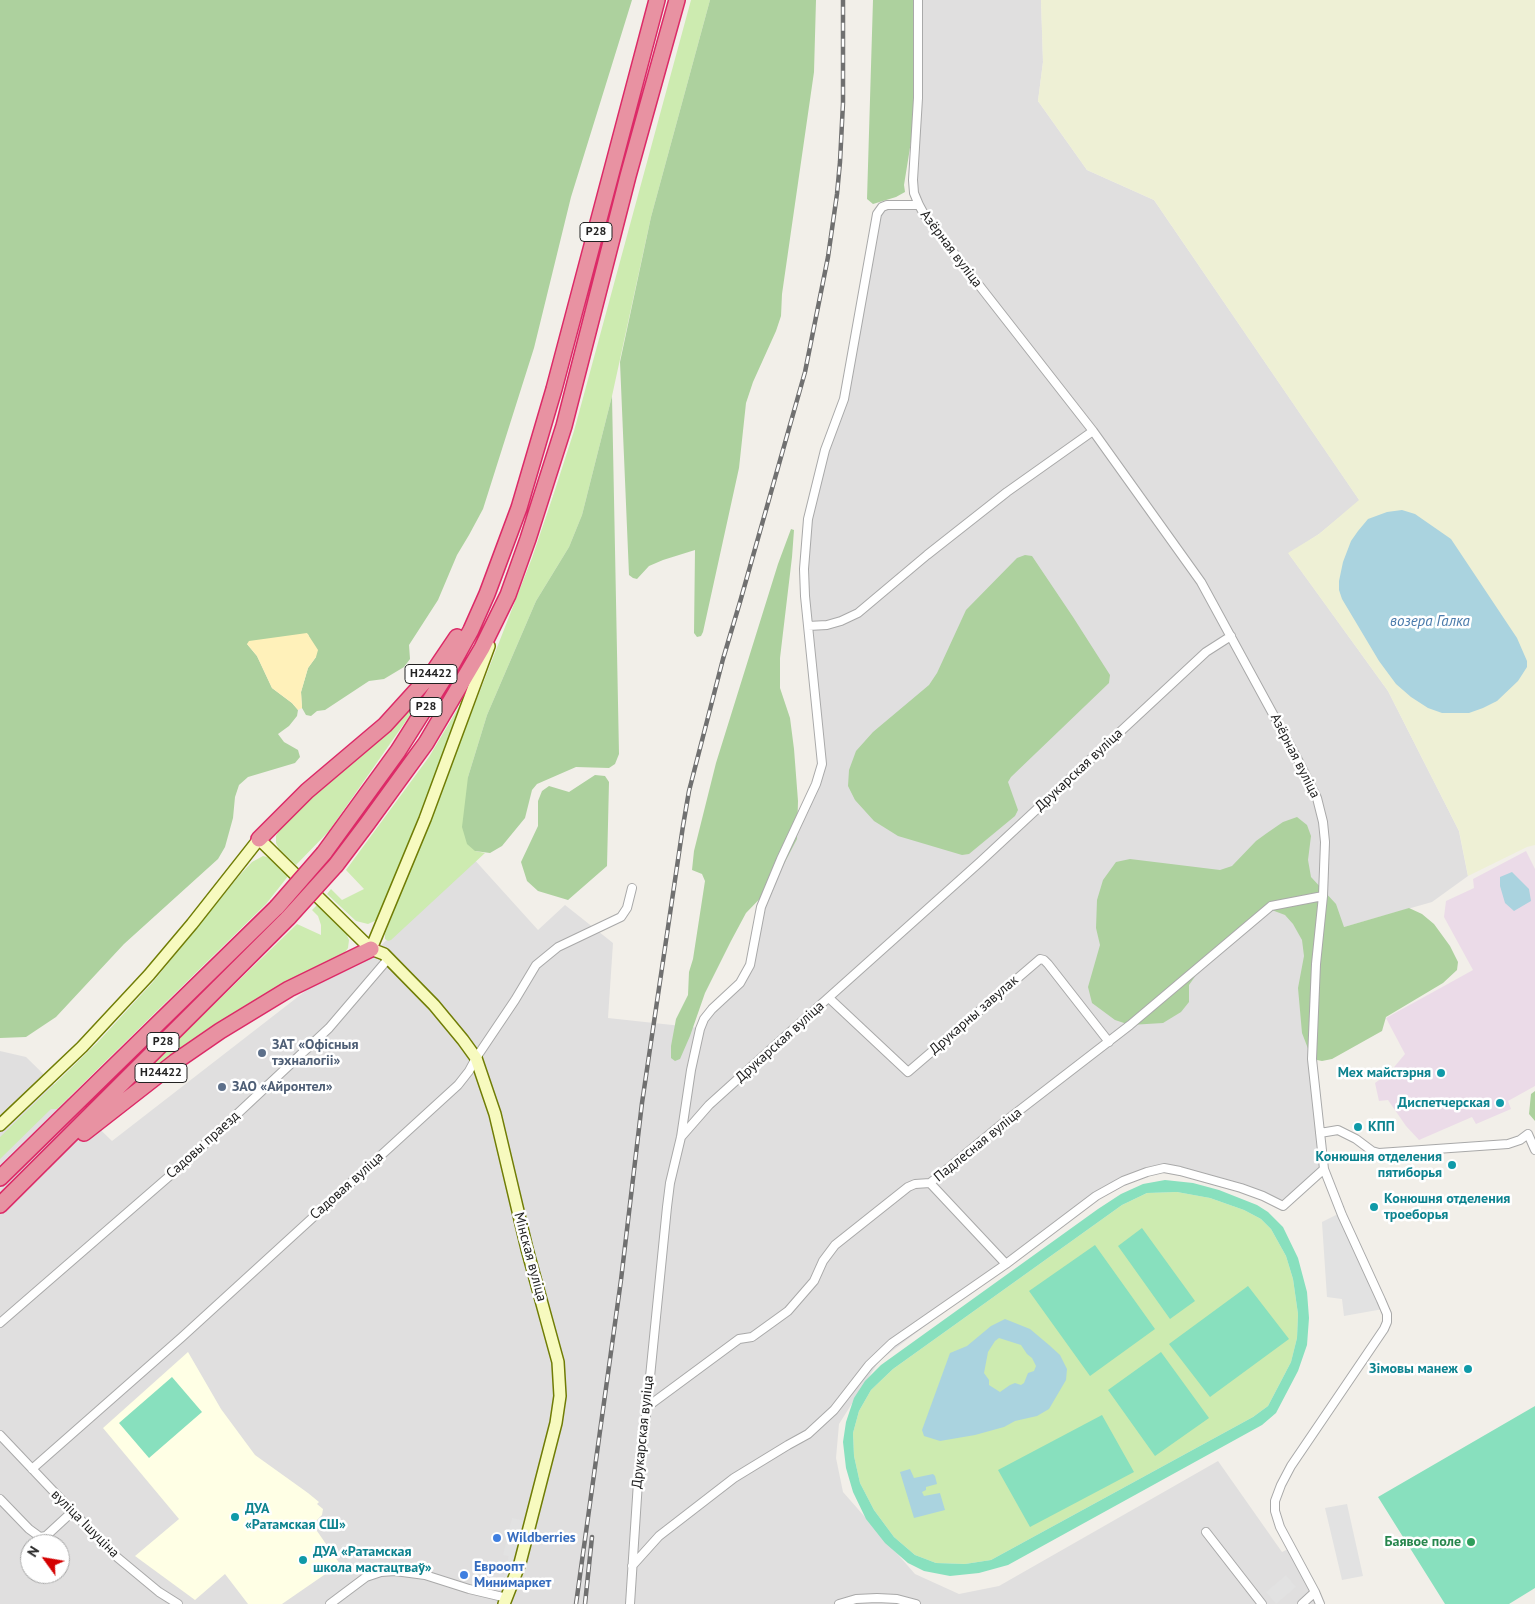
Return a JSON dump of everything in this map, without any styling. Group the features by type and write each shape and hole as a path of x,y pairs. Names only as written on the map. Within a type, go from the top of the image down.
{"highway":[{"name":"Р28","path":"0,1178 277,907 324,853 398,751 446,675 471,630 487,594 519,508 554,389 657,0"},
{"name":"Р28","path":"0,1205 289,917 336,864 426,743 482,648 508,595 564,426 628,176 677,0"},
{"name":"Н24422","path":"259,840 307,791 385,725 434,671 455,640 505,547"},
{"name":"Н24422","path":"39,1168 175,1062 220,1030 289,989 371,949"}],"street":[{"name":"Азёрная вуліца","path":"918,0 918,98 913,180 914,193 919,205 925,216 1092,431 1202,582 1317,798 1323,822 1325,842 1323,896 1316,964 1312,1059 1324,1169 1342,1215 1387,1314 1387,1322 1294,1462 1277,1495 1275,1511 1280,1527 1316,1592"},
{"path":"680,1137 690,1070 700,1029 704,1019 740,983 750,966 761,907 816,784 822,764 804,569 808,520 825,450 844,399 878,214 887,205 919,205"},
{"path":"808,626 834,623 858,613 927,555 1007,492 1092,431"},
{"name":"Н24422","path":"371,949 426,819 508,595"},
{"name":"Друкарская вуліца","path":"630,1604 638,1482 670,1183 680,1137 709,1105 988,855 1206,652 1231,636"},
{"name":"Н24422","path":"0,1125 105,1024 186,932 259,840"},
{"name":"Мінская вуліца","path":"259,840 371,949 384,954 434,1005 476,1058 495,1114 527,1249 556,1353 560,1385 559,1410 554,1432 520,1563 506,1601"},
{"name":"Садовая вуліца","path":"32,1469 174,1344 458,1085 469,1071 536,965 558,947 621,916 627,908 632,888"},
{"name":"Падлесная вуліца","path":"647,1408 739,1339 752,1337 788,1311 814,1281 835,1245 908,1187 915,1184 930,1183 1002,1123 1109,1042 1271,906 1323,896"},
{"name":"Садовы праезд","path":"0,1323 188,1160 329,1028 388,958"},
{"name":"Друкарны завулак","path":"829,998 908,1072 1040,959 1048,964 1109,1042"},
{"path":"1320,1132 1338,1130 1356,1139 1372,1151 1389,1153 1508,1144 1520,1140 1535,1126"},
{"path":"1528,1134 1535,1150"},
{"path":"632,1566 659,1536 734,1478 808,1434 834,1410 869,1365 892,1343 1006,1264 1096,1196 1123,1181 1164,1168 1216,1180 1262,1196 1283,1206 1324,1169"},
{"path":"930,1183 1006,1264"},
{"name":"вуліца Ішуціна","path":"0,1435 112,1553 159,1592 178,1604"},
{"path":"0,1500 29,1529 40,1536 46,1536 72,1512"},
{"path":"1206,1532 1262,1604"},
{"path":"330,1604 366,1577 381,1572 395,1571 425,1575 506,1601"},
{"path":"1302,1604 1316,1592 1320,1604"},
{"path":"839,1604 856,1599 876,1598 898,1599 916,1604"}],"shaded area":[{"path":"918,0 1041,0 1043,62 1038,101 1087,170 1154,200 1360,501 1319,534 1289,554 1388,691 1459,831 1468,876 1432,902 1323,933 1312,1059 1324,1169 1283,1206 1263,1196 1164,1168 1096,1196 879,1361 839,1424 836,1458 843,1492 915,1574 959,1594 999,1586 1218,1461 1282,1552 1290,1548 1320,1604 0,1604 0,1051 26,1057 112,1141 308,989 363,963 472,857 538,930 565,905 613,943 608,1018 700,1028 746,974 758,919 822,764 808,626 806,543 825,450 844,399 882,207 918,205 914,193"},
{"path":"1041,0 1535,0 1535,845 1527,847 1468,876 1459,831 1388,691 1288,553 1319,534 1359,500 1154,200 1087,170 1038,101 1043,62"},
{"path":"1526,851 1535,869 1535,1086 1508,1101 1511,1109 1476,1124 1472,1117 1419,1140 1406,1126 1388,1100 1379,1101 1375,1083 1390,1072 1405,1054 1386,1018 1473,970 1444,917 1446,901 1474,888 1473,879"},
{"path":"1340,1213 1383,1309 1344,1316 1342,1299 1327,1297 1322,1222"},
{"path":"188,1352 221,1409 255,1455 308,1493 319,1502 317,1504 323,1509 322,1515 307,1530 317,1531 340,1564 282,1604 248,1604 225,1574 195,1600 135,1556 179,1519 103,1428"},
{"path":"1347,1504 1363,1576 1342,1580 1325,1508"},
{"path":"512,1518 531,1522 510,1592 500,1590 509,1556 503,1555"},
{"path":"349,1541 363,1570 355,1574 341,1545"},
{"path":"1286,1575 1296,1587 1276,1604 1266,1592"}],"green space":[{"path":"0,0 632,0 571,197 534,348 483,509 457,555 438,600 409,645 410,659 404,667 384,679 369,681 325,710 317,711 311,716 306,715 302,708 301,692 308,668 316,657 308,634 247,644 257,656 272,688 298,710 297,716 289,726 278,734 284,742 298,750 300,757 295,763 248,777 239,785 225,847 218,859 124,944 56,1017 26,1037 0,1038"},
{"path":"691,0 710,0 651,217 612,396 582,515 569,547 536,601 487,715 468,777 475,851 485,853 388,941 385,939 385,934 532,558 574,431"},
{"path":"710,0 816,0 814,72 782,294 781,316 746,403 739,468 703,632 701,636 697,637 694,633 695,550 649,566 637,579 629,575 620,362 651,217"},
{"path":"873,0 918,0 918,98 904,185 905,192 896,197 873,204 867,199"},
{"path":"612,396 619,754 615,764 609,768 576,767 537,784 532,790 525,818 502,846 490,853 475,851 467,844 462,827 468,777 487,715 536,601 569,547 582,515"},
{"path":"791,529 794,530 780,658 780,688 790,718 794,749 798,801 797,839 773,885 746,913 705,993 680,1059 675,1061 671,1058 671,1046 676,1019 688,995 689,972 693,959 705,881 702,874 692,870 694,851 716,763 778,564"},
{"path":"1025,555 1032,556 1073,617 1110,675 1109,683 1011,777 1008,782 1018,810 1015,816 969,854 962,855 898,836 874,821 855,800 848,786 849,770 856,751 873,732 929,685 937,673 966,610 1017,558"},
{"path":"436,678 329,831 296,865 279,849 276,843 276,836 282,825"},
{"path":"466,695 381,913 377,920 368,924 356,921 327,894 331,889 342,900 364,889 346,870 429,757"},
{"path":"595,775 605,776 609,782 607,866 568,900 538,891 527,881 521,862 538,826 538,801 542,791 549,786 569,792"},
{"path":"1297,817 1307,825 1311,836 1308,860 1311,877 1336,904 1344,927 1409,908 1422,914 1434,924 1450,946 1458,962 1457,970 1443,983 1386,1017 1382,1031 1332,1059 1322,1061 1312,1059 1302,1033 1298,988 1304,956 1302,940 1293,924 1285,915 1269,909 1211,954 1189,985 1189,1002 1181,1012 1163,1023 1130,1025 1115,1020 1092,1003 1088,987 1100,945 1096,928 1097,900 1103,880 1116,862 1130,859 1220,870 1232,866 1256,841 1267,833 1283,822"},
{"path":"263,856 270,858 289,875 266,904 57,1109 51,1109 0,1159 0,1137 97,1043 153,982 238,877 252,862"},
{"path":"319,903 346,933 349,940 348,948 343,955 133,1088 129,1087 297,924 321,935 321,925 318,916 312,910"},
{"path":"1535,1091 1535,1121 1529,1114 1531,1094"},
{"path":"1165,1180 1193,1183 1219,1190 1257,1205 1268,1212 1283,1227 1298,1258 1307,1292 1309,1318 1307,1345 1298,1371 1276,1413 1262,1425 1008,1565 979,1573 950,1576 924,1571 908,1563 885,1543 866,1519 853,1492 846,1468 843,1442 846,1422 854,1398 865,1381 881,1365 1098,1209 1121,1194 1143,1184","holes":["1177,1192 1210,1198 1244,1210 1261,1219 1271,1229 1286,1256 1293,1279 1298,1314 1297,1338 1291,1362 1268,1406 1253,1417 991,1560 965,1564 936,1563 915,1555 894,1537 874,1510 860,1483 854,1456 853,1433 859,1411 871,1390 893,1369 1122,1205 1147,1193"]},
{"path":"1177,1192 1210,1198 1244,1210 1261,1219 1271,1229 1286,1256 1293,1279 1298,1314 1297,1338 1291,1362 1268,1406 1253,1417 991,1560 965,1564 936,1563 915,1555 894,1537 874,1510 860,1483 854,1456 853,1433 859,1411 871,1390 893,1369 1122,1205 1147,1193"},
{"path":"1142,1228 1195,1301 1170,1319 1118,1246"},
{"path":"1095,1245 1155,1329 1090,1376 1029,1291"},
{"path":"1248,1286 1289,1339 1210,1397 1169,1344"},
{"path":"1161,1352 1209,1418 1155,1456 1108,1390"},
{"path":"172,1377 202,1412 149,1458 119,1423"},
{"name":"Баявое поле","path":"1535,1406 1535,1588 1509,1604 1445,1604 1378,1497"},
{"path":"1102,1415 1134,1472 1030,1527 998,1470"}],"sand":[{"path":"307,633 318,650 316,657 308,668 301,692 302,708 298,710 272,688 257,656 247,644 249,641"}],"water":[{"name":"возера Галка","path":"1402,510 1415,514 1451,539 1517,638 1527,661 1527,667 1518,681 1497,701 1483,708 1469,713 1442,713 1428,708 1411,697 1396,684 1379,661 1342,599 1339,581 1343,562 1351,541 1368,519 1387,512"},
{"path":"1512,872 1529,889 1531,901 1514,911 1505,903 1500,886 1500,877"},
{"path":"1005,1319 1030,1329 1060,1355 1067,1369 1066,1380 1049,1409 1037,1416 1015,1421 1004,1427 975,1435 940,1441 924,1436 922,1430 950,1353 967,1346 991,1326","holes":["999,1338 1021,1345 1032,1358 1036,1366 1034,1371 1028,1373 1024,1383 1021,1385 1015,1383 1000,1392 989,1385 989,1380 984,1373 988,1352"]},
{"path":"910,1469 914,1478 933,1474 935,1476 937,1484 926,1487 926,1490 922,1492 924,1496 940,1493 945,1510 914,1518 900,1472"}],"railway":[{"path":"576,1604 621,1280 642,1103 689,791 723,659 805,372 828,257 840,162 843,103 843,0"},
{"path":"585,1604 592,1537"}],"place":[{"name":"ЗАТ «Офісныя тэхналогіі»","path":"262,1053"},
{"name":"Мех майстэрня","path":"1441,1073"},
{"name":"ЗАО «Айронтел»","path":"222,1087"},
{"name":"Диспетчерская","path":"1500,1103"},
{"name":"КПП","path":"1358,1127"},
{"name":"Конюшня отделения пятиборья","path":"1452,1165"},
{"name":"Конюшня отделения троеборья","path":"1374,1207"},
{"name":"Зімовы манеж","path":"1468,1369"},
{"name":"ДУА «Ратамская СШ»","path":"235,1517"},
{"name":"Wildberries","path":"497,1538"},
{"name":"Баявое поле","path":"1471,1542"},
{"name":"ДУА «Ратамская школа мастацтваў»","path":"303,1560"},
{"name":"Евроопт Минимаркет","path":"464,1575"}]}
